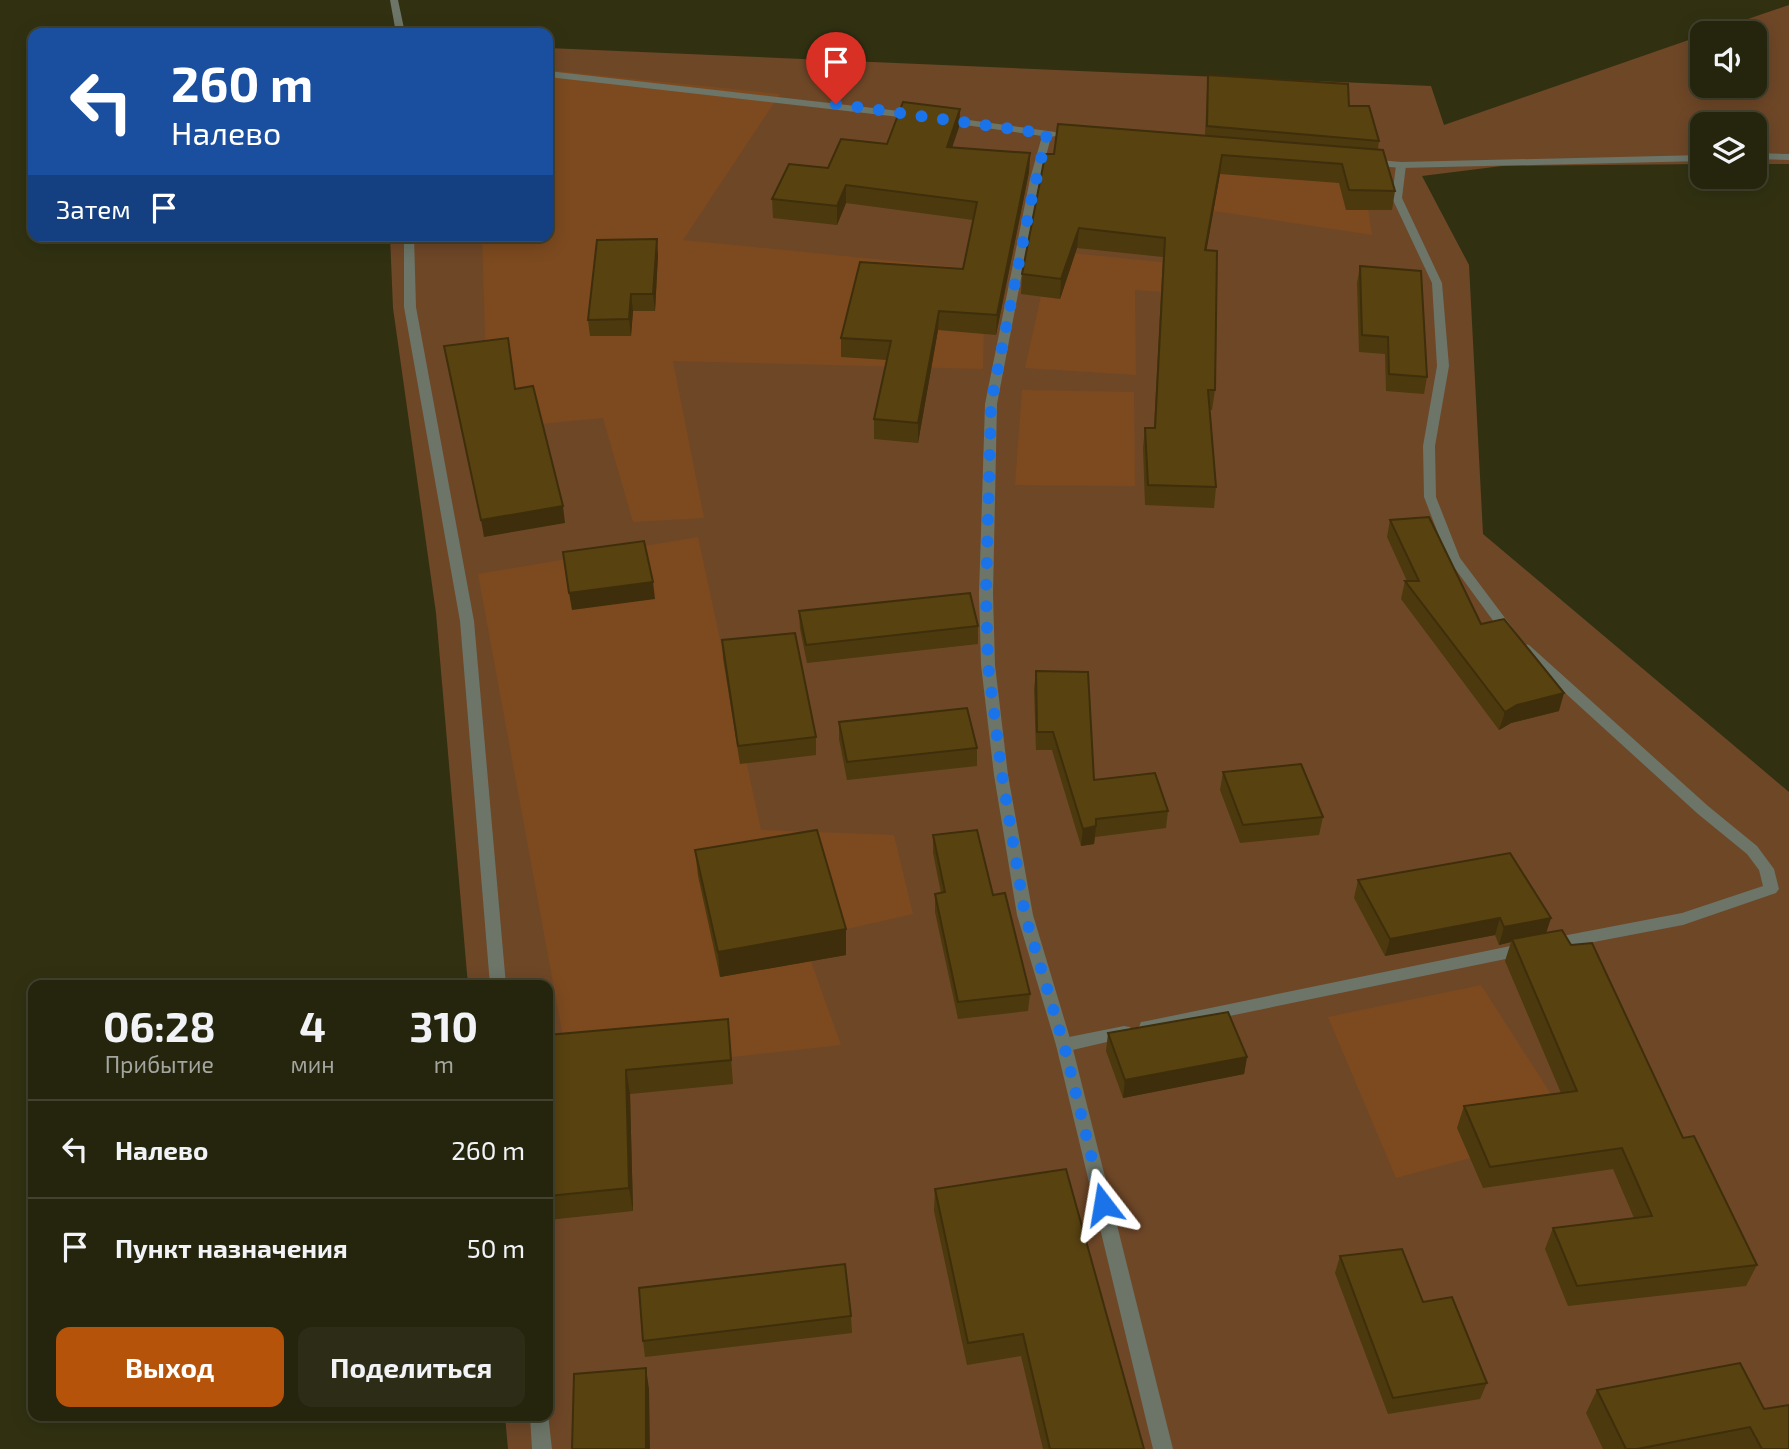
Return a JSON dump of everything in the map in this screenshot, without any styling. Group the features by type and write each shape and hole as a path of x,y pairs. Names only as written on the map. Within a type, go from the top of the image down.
{"street":[{"path":"394,0 400,28"},
{"path":"553,75 836,104 1054,135 1030,206 991,404 986,594 988,665 1000,761 1025,915 1064,1045 1163,1449"},
{"path":"1767,156 1789,157"},
{"path":"1352,161 1401,165 1690,158"},
{"path":"1064,1045 1415,970 1683,919 1771,888 1766,869 1752,850 1703,810 1514,639 1454,559 1430,497 1429,446 1443,366 1437,283 1397,198 1401,165"},
{"path":"409,242 410,307 467,621 498,980"},
{"path":"539,1421 542,1449"}],"shaded area":[{"path":"1789,5 1789,164 1767,164 1767,112 1690,112 1690,164 1502,166 1422,176 1469,265 1483,534 1789,792 1789,1449 508,1449 505,1421 553,1421 553,980 468,980 436,613 393,308 390,242 553,242 553,48 1431,86 1444,125 1690,40 1690,98 1767,98 1767,21 1742,21"},
{"path":"553,71 780,94 683,240 985,270 983,369 673,361 704,518 633,522 603,418 488,429 482,242 553,242"},
{"path":"1209,141 1361,162 1372,235 1194,208"},
{"path":"1051,251 1190,265 1187,294 1135,290 1136,375 1025,368"},
{"path":"1022,390 1134,392 1135,486 1015,485"},
{"path":"698,537 761,830 894,835 913,914 803,939 841,1045 570,1075 478,574"},
{"path":"1481,985 1574,1130 1396,1178 1328,1017"}],"building":[{"path":"1208,75 1348,84 1349,106 1369,106 1379,141 1207,126"},
{"path":"903,102 960,109 947,147 1030,153 997,315 939,311 918,423 874,419 891,341 841,338 860,262 963,269 977,202 846,185 837,206 772,199 789,164 828,168 841,139 887,144"},
{"path":"1058,124 1383,150 1395,191 1349,190 1342,164 1222,155 1205,250 1217,251 1215,390 1208,390 1216,487 1148,485 1145,428 1155,428 1165,238 1079,228 1061,279 1022,274 1045,154 1054,154"},
{"path":"657,239 653,294 631,294 629,319 588,320 597,240"},
{"path":"1360,266 1421,271 1427,377 1389,374 1388,337 1362,335"},
{"path":"508,338 515,389 533,386 563,506 481,520 444,346"},
{"path":"1429,517 1481,624 1504,619 1564,693 1517,705 1505,712 1405,581 1419,581 1390,520"},
{"path":"644,541 653,582 569,593 563,552"},
{"path":"970,593 978,626 806,645 799,611"},
{"path":"795,633 816,737 738,746 722,640"},
{"path":"1036,671 1088,672 1094,780 1155,773 1168,811 1096,819 1096,826 1083,829 1053,732 1037,732"},
{"path":"967,708 977,748 847,762 839,722"},
{"path":"1301,764 1323,817 1243,825 1223,772"},
{"path":"817,830 846,929 718,952 695,850"},
{"path":"977,830 993,895 1005,893 1030,994 958,1002 935,894 945,892 933,835"},
{"path":"1510,853 1551,918 1504,927 1500,918 1390,939 1358,880"},
{"path":"1562,930 1571,945 1592,943 1683,1138 1694,1136 1757,1265 1577,1286 1553,1228 1652,1216 1622,1148 1490,1167 1464,1106 1577,1091 1512,939"},
{"path":"1228,1012 1247,1057 1125,1080 1108,1033"},
{"path":"728,1019 731,1060 626,1070 629,1188 553,1196 553,1035"},
{"path":"1066,1169 1144,1449 1050,1449 1023,1334 968,1343 935,1189"},
{"path":"1402,1249 1423,1302 1452,1297 1487,1383 1393,1398 1340,1256"},
{"path":"845,1264 851,1316 643,1341 639,1288"},
{"path":"1740,1363 1764,1409 1789,1405 1789,1449 1762,1449 1750,1427 1626,1449 1597,1390"},
{"path":"646,1368 646,1449 572,1449 574,1374"}],"route":[{"path":"836,104 1047,134 1035,179 991,404 987,493 988,665 1002,775 1025,915 1064,1045 1103,1204"}]}
